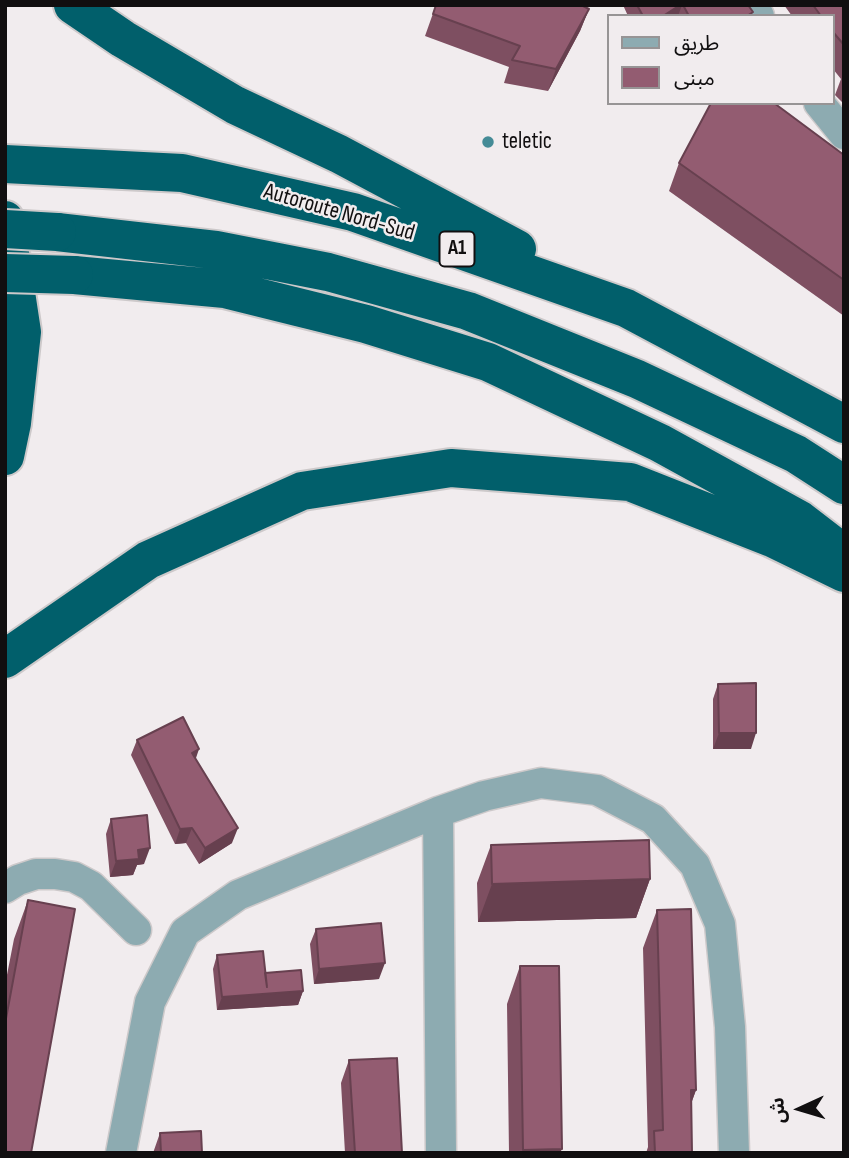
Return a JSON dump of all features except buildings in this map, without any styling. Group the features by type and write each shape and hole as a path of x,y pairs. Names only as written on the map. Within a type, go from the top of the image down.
{"highway":[{"path":"73,5 123,39 235,105 339,154 626,309"},
{"name":"Autoroute Nord-Sud","path":"5,164 182,173 353,212 626,309 844,424"},
{"path":"5,220 22,332 12,423 5,456"},
{"path":"5,229 57,232 216,250 328,272 468,311 637,379 796,454 844,485"},
{"path":"5,273 74,275 225,289 366,324 488,362 660,443 800,520 844,554"},
{"path":"5,659 148,560 302,491 451,468 630,482 772,538 844,573"}],"street":[{"path":"821,105 844,134"},
{"path":"121,1153 150,1002 185,932 238,895 438,812 484,796 541,783 597,790 653,819 695,865 720,923 730,1027 734,1153"},
{"path":"438,812 441,1153"},
{"path":"5,888 36,874 74,877 91,886 136,930"}],"place":[{"name":"teletic","path":"488,142"}]}
